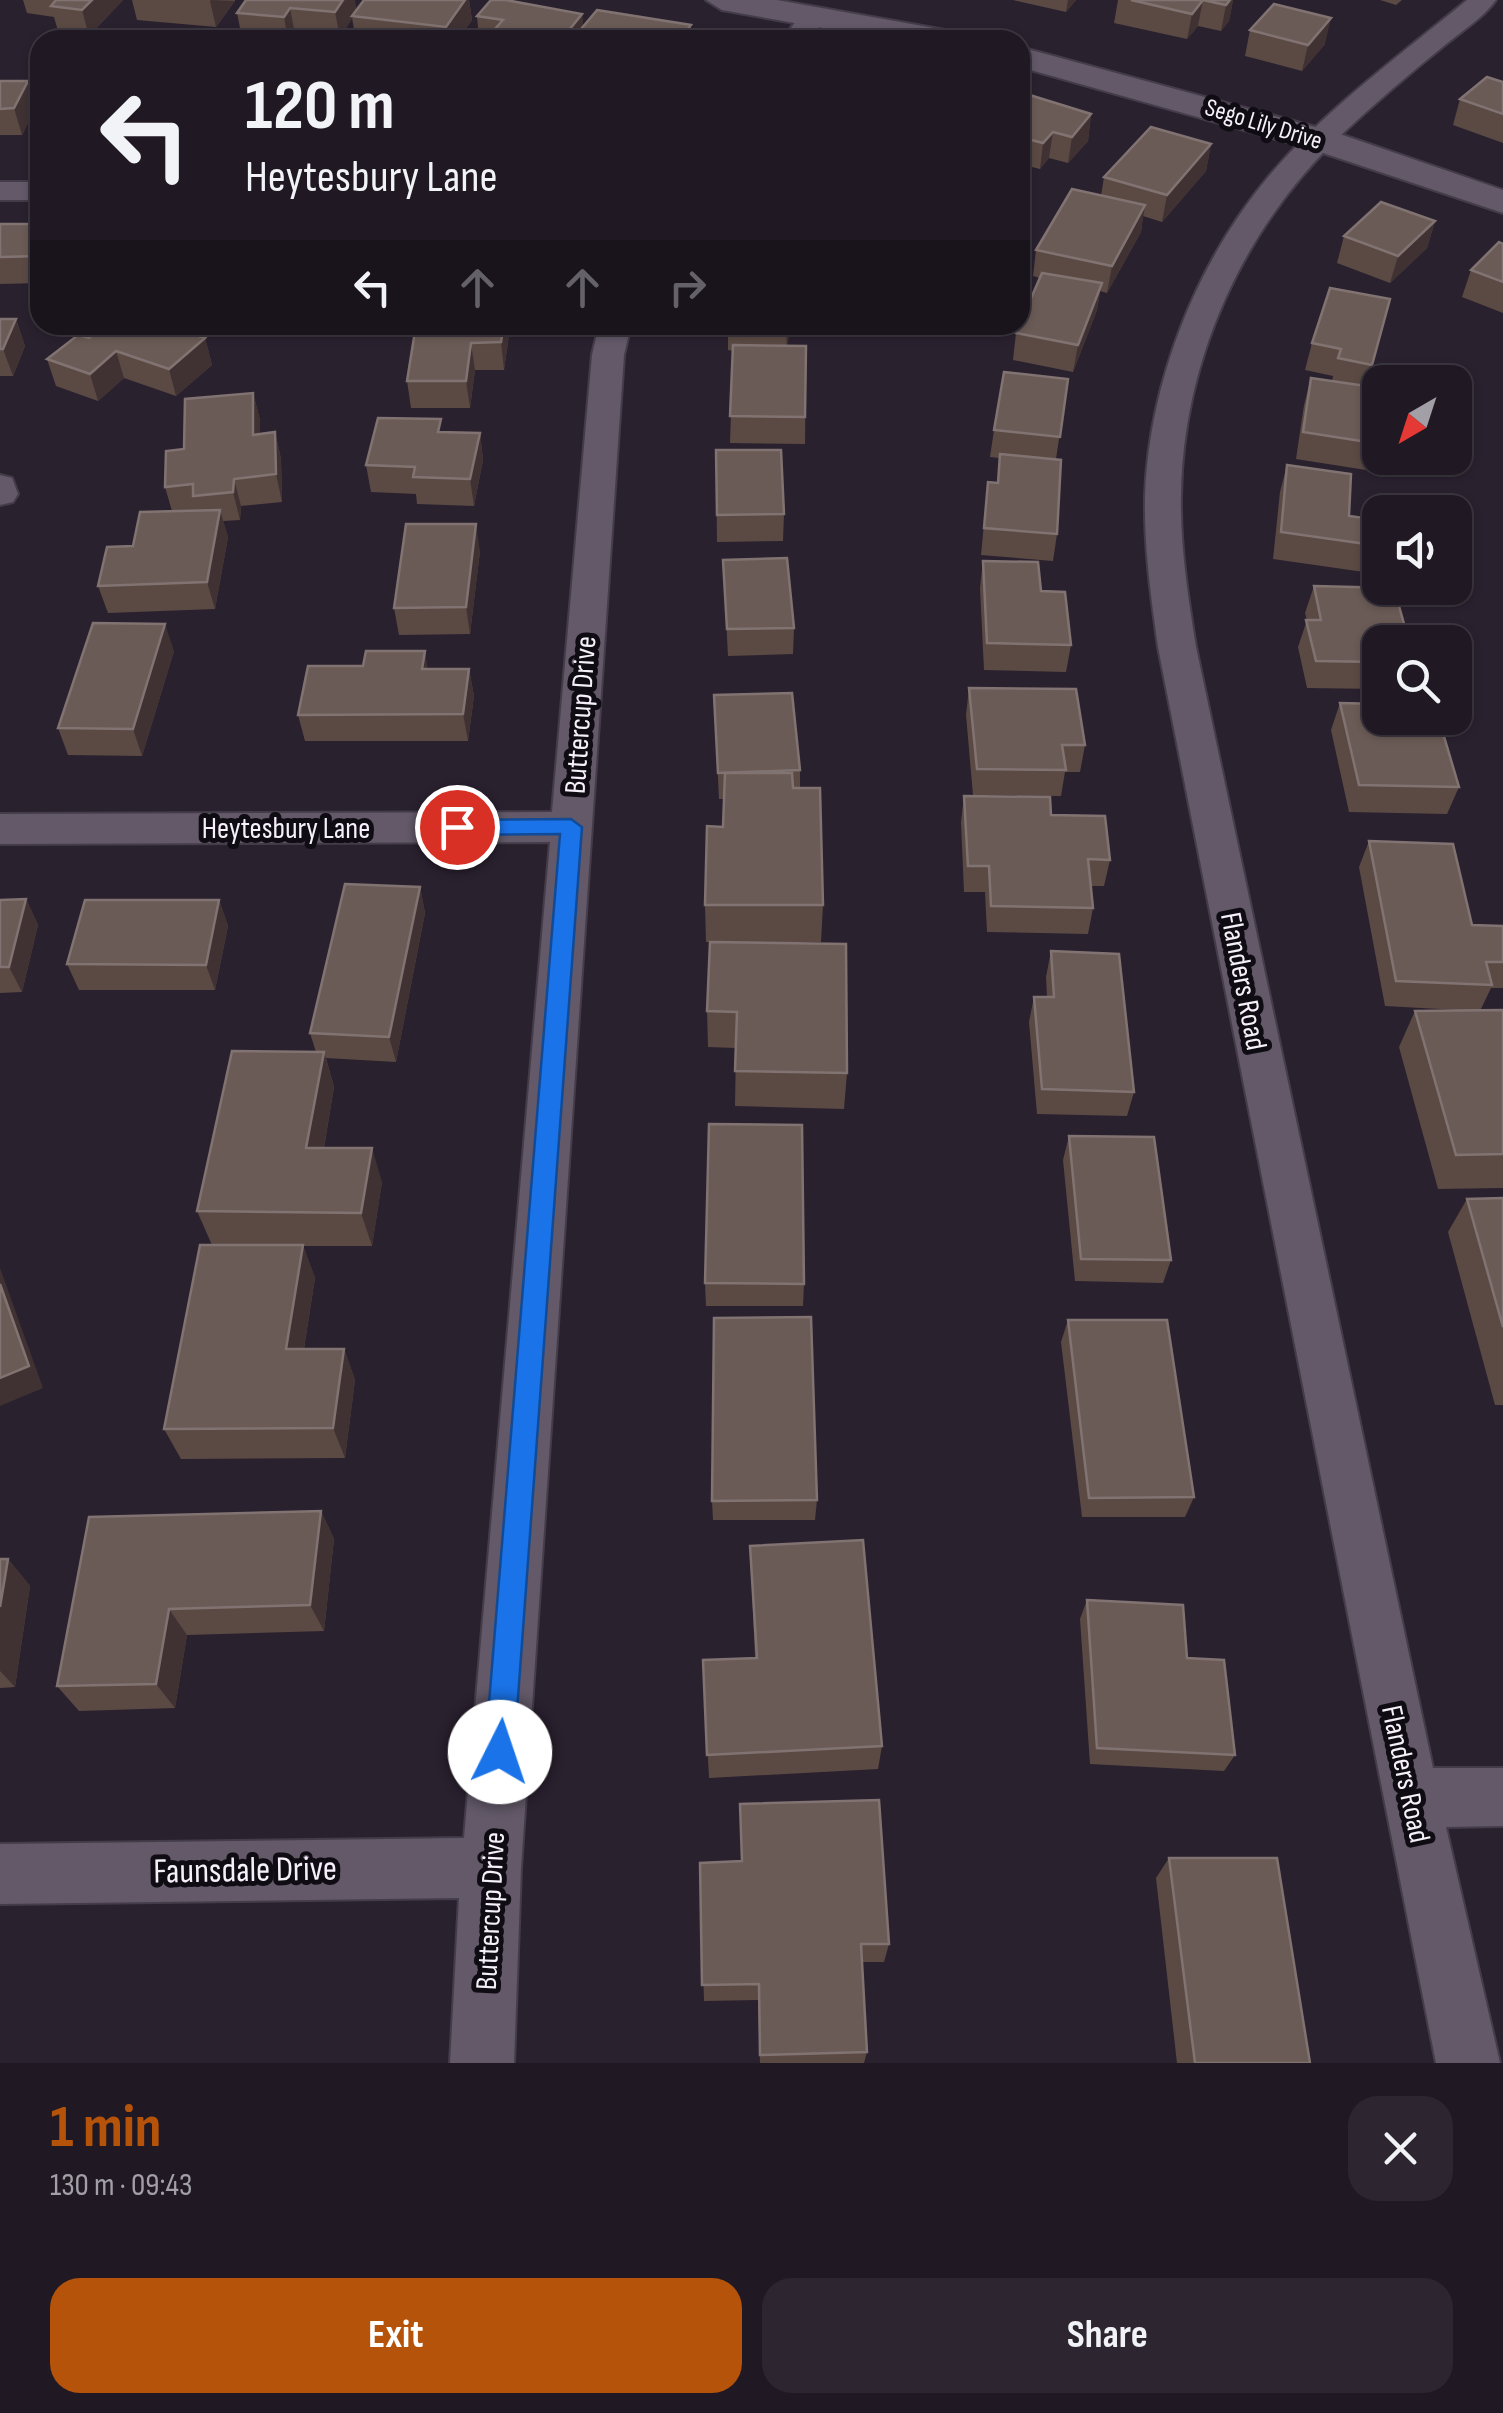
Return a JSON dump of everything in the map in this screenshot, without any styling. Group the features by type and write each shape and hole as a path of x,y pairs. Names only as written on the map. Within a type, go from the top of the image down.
{"street":[{"path":"722,0 805,27 838,30"},
{"name":"Flanders Road","path":"1468,2063 1410,1798 1176,648 1164,544 1166,453 1182,374 1208,305 1240,242 1278,184 1321,140 1483,0"},
{"name":"Sego Lily Drive","path":"1030,60 1321,140 1503,202"},
{"path":"0,191 30,191"},
{"name":"Buttercup Drive","path":"482,2063 490,1868 608,355 613,335"},
{"path":"0,486 0,494"},
{"name":"Heytesbury Lane","path":"0,829 571,827"},
{"path":"1410,1798 1503,1797"},
{"name":"Faunsdale Drive","path":"0,1874 490,1868"}],"building":[{"path":"56,0 92,0 82,10 51,6"},
{"path":"246,0 343,0 335,12 290,8 284,17 237,13"},
{"path":"364,0 465,0 446,27 352,16"},
{"path":"491,0 582,14 569,30 494,30 503,20 477,16"},
{"path":"1131,0 1203,0 1192,14"},
{"path":"1203,0 1230,0 1226,5"},
{"path":"1274,4 1331,18 1308,45 1250,30"},
{"path":"597,10 691,25 687,30 580,30"},
{"path":"1487,77 1503,82 1503,114 1460,99"},
{"path":"0,81 28,81 14,108 0,109"},
{"path":"1030,95 1091,114 1072,137 1053,132 1043,143 1030,140"},
{"path":"1151,127 1211,144 1167,195 1104,177"},
{"path":"1072,189 1145,205 1112,266 1036,250"},
{"path":"1381,202 1435,221 1398,256 1344,236"},
{"path":"0,224 30,224 30,256 0,257"},
{"path":"1499,242 1503,244 1503,282 1471,270"},
{"path":"1042,273 1102,283 1078,345 1026,335 1030,335 1030,301"},
{"path":"1330,288 1390,299 1372,365 1338,358 1341,349 1312,343"},
{"path":"0,319 16,319 3,349 0,349"},
{"path":"78,335 205,338 169,369 116,351 90,374 47,359"},
{"path":"414,335 502,335 501,342 471,343 466,381 407,381"},
{"path":"733,345 806,346 805,417 730,416"},
{"path":"1004,372 1068,379 1060,437 994,430"},
{"path":"1311,378 1362,385 1362,441 1303,432"},
{"path":"253,393 253,435 275,432 276,474 234,479 233,492 193,496 193,484 165,487 166,451 184,449 185,399"},
{"path":"378,418 441,419 438,432 480,433 470,479 413,477 415,467 366,465"},
{"path":"716,450 781,450 784,514 717,515"},
{"path":"1000,454 1061,460 1057,534 984,528 988,482 998,483"},
{"path":"1287,465 1351,474 1349,516 1362,518 1362,543 1281,532"},
{"path":"220,510 207,582 98,586 107,547 133,546 140,512"},
{"path":"406,524 476,524 466,607 394,608"},
{"path":"787,558 794,628 727,629 723,560"},
{"path":"983,561 1038,562 1041,591 1065,592 1071,645 987,643"},
{"path":"1314,586 1362,587 1362,605 1399,605 1404,625 1362,625 1362,662 1316,661 1306,620 1321,620"},
{"path":"93,623 165,624 133,729 58,728"},
{"path":"366,651 425,651 422,669 469,669 463,714 298,715 308,666 363,666"},
{"path":"969,688 1076,689 1085,745 1062,745 1066,770 977,769"},
{"path":"792,693 800,770 718,773 714,695"},
{"path":"1340,703 1362,704 1362,735 1444,735 1459,787 1359,785"},
{"path":"725,773 792,773 793,788 820,788 823,905 705,905 707,826 723,827"},
{"path":"964,796 1050,797 1051,815 1105,816 1110,860 1088,859 1093,908 991,906 989,866 968,866"},
{"path":"1369,841 1453,844 1472,925 1503,926 1503,962 1486,962 1492,985 1396,981"},
{"path":"345,884 420,887 389,1037 310,1033"},
{"path":"26,899 9,967 0,967 0,900"},
{"path":"85,900 219,900 206,965 67,964"},
{"path":"710,942 846,944 847,1073 735,1071 737,1012 707,1011"},
{"path":"1051,951 1119,954 1134,1092 1042,1089 1034,997 1054,997"},
{"path":"1503,1010 1503,1154 1456,1155 1415,1011"},
{"path":"232,1051 324,1052 306,1148 372,1148 361,1213 197,1211"},
{"path":"709,1124 802,1125 804,1284 705,1283"},
{"path":"1069,1136 1154,1137 1171,1260 1081,1259"},
{"path":"1503,1198 1503,1327 1467,1199"},
{"path":"200,1245 303,1245 286,1349 344,1349 333,1428 164,1429"},
{"path":"0,1284 29,1366 0,1378"},
{"path":"811,1317 817,1500 712,1501 714,1318"},
{"path":"1068,1320 1167,1320 1194,1497 1089,1498"},
{"path":"321,1511 310,1605 169,1609 156,1684 57,1686 89,1517"},
{"path":"863,1540 882,1746 707,1755 703,1660 757,1658 750,1546"},
{"path":"0,1559 8,1559 0,1607"},
{"path":"1087,1600 1183,1605 1187,1658 1224,1660 1235,1755 1097,1748"},
{"path":"879,1800 889,1944 861,1944 867,2052 760,2055 759,1984 702,1985 700,1863 742,1861 740,1804"},
{"path":"1169,1858 1277,1858 1310,2063 1195,2063"}],"route":[{"path":"457,827 571,827 500,1752"}]}
